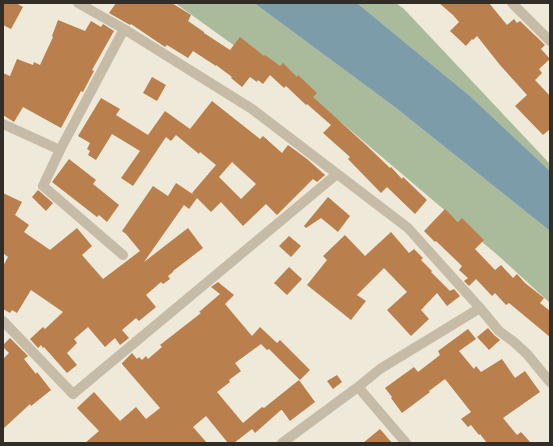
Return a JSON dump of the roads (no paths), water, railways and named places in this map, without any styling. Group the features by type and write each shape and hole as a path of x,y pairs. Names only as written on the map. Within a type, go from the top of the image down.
{"street":[{"path":"78,3 124,29 252,109 408,228 499,331 527,354 550,382"},
{"path":"512,3 550,41"},
{"path":"123,255 43,186 60,150 124,29"},
{"path":"3,124 60,150"},
{"path":"3,321 73,394 337,174"},
{"path":"282,443 358,388 380,369 480,308"},
{"path":"358,388 406,443"}],"water":[{"path":"254,3 357,3 470,96 550,171 550,231 396,108"}]}
